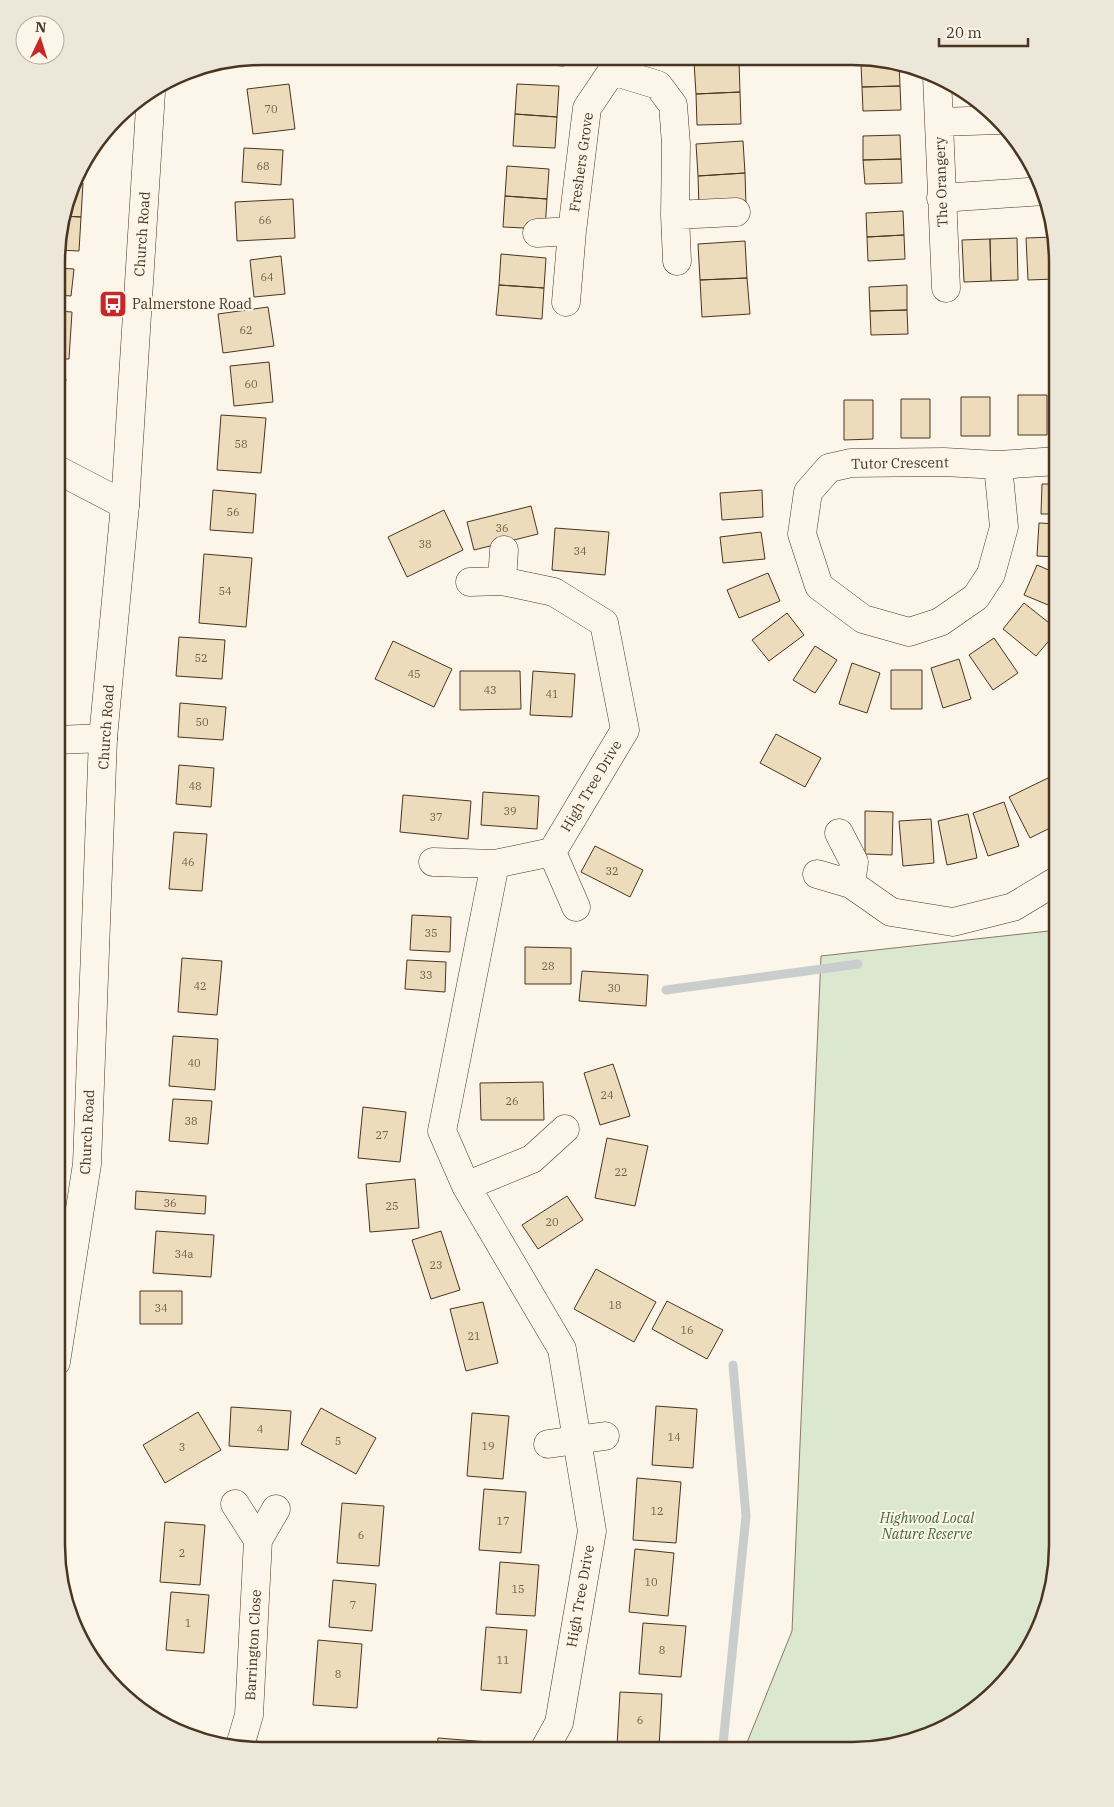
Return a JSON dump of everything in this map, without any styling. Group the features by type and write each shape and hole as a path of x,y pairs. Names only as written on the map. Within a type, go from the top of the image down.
{"street":[{"name":"Freshers Grove","path":"566,302 586,108 611,65"},
{"name":"Freshers Grove","path":"614,65 658,86 673,104 676,144 675,215 677,261"},
{"name":"The Orangery","path":"938,85 946,288"},
{"name":"Church Road","path":"65,1305 87,1164 104,738 125,505 151,99"},
{"path":"939,122 988,120"},
{"path":"942,198 1036,192"},
{"path":"675,215 736,212"},
{"name":"Freshers Grove","path":"537,232 572,231"},
{"name":"Tutor Crescent","path":"998,465 1004,527 992,574 976,597 940,622 909,632 864,619 819,586 802,534 808,492 829,468 851,463 944,462 998,465 1049,462"},
{"path":"65,474 125,505"},
{"path":"502,581 504,550"},
{"name":"High Tree Drive","path":"470,582 502,581 554,592 604,623 625,730 552,852"},
{"path":"65,740 104,738"},
{"path":"839,833 854,862 850,884"},
{"path":"433,862 495,864 552,852 576,907"},
{"name":"High Tree Drive","path":"495,864 442,1131 466,1186 562,1349 592,1532 559,1723 548,1742"},
{"path":"817,874 850,884 891,912 953,922 1013,907 1049,885"},
{"path":"466,1186 532,1159 565,1130"},
{"path":"548,1444 605,1436"},
{"path":"234,1504 258,1540"},
{"name":"Barrington Close","path":"241,1741 249,1715 258,1540 276,1509"}],"green space":[{"name":"Highwood Local Nature Reserve","path":"1049,931 1049,1558 1039,1608 1023,1644 1000,1675 982,1693 951,1716 915,1732 865,1742 747,1742 792,1631 821,956"}],"building":[{"path":"694,65 739,65 740,92 696,94"},
{"path":"861,65 899,71 900,86 862,87"},
{"path":"289,84 295,129 253,134 247,89"},
{"path":"517,84 559,86 557,117 515,114"},
{"path":"900,86 901,110 863,111 862,87"},
{"path":"740,92 741,124 697,125 696,94"},
{"path":"515,114 557,117 555,148 513,146"},
{"path":"900,135 901,159 863,160 863,136"},
{"path":"743,141 745,173 698,176 696,144"},
{"path":"244,148 283,150 281,185 242,182"},
{"path":"901,159 902,183 865,184 863,160"},
{"path":"507,166 549,169 547,199 505,196"},
{"path":"745,173 746,206 699,207 698,176"},
{"path":"81,183 83,183 81,217 71,216"},
{"path":"505,196 547,199 545,229 503,227"},
{"path":"293,199 295,238 237,241 235,202"},
{"path":"903,211 904,235 867,237 866,213"},
{"path":"71,216 81,217 79,251 65,250"},
{"path":"904,235 905,259 868,261 867,237"},
{"path":"1047,237 1049,279 1028,280 1026,238"},
{"path":"1017,238 1018,280 991,281 990,239"},
{"path":"990,239 991,281 964,282 962,240"},
{"path":"745,241 747,278 700,280 698,244"},
{"path":"501,254 546,258 544,288 499,285"},
{"path":"281,256 285,294 254,297 250,260"},
{"path":"65,268 74,269 71,296 65,296"},
{"path":"747,278 750,314 702,317 700,280"},
{"path":"499,285 544,288 542,319 496,315"},
{"path":"907,285 907,310 870,311 869,287"},
{"path":"268,307 274,346 223,353 218,314"},
{"path":"907,310 908,334 871,335 870,311"},
{"path":"65,312 72,312 69,359 65,359"},
{"path":"269,362 273,402 234,406 230,366"},
{"path":"1018,395 1047,395 1047,435 1018,435"},
{"path":"961,397 990,397 990,436 961,436"},
{"path":"901,399 930,399 930,438 901,438"},
{"path":"844,400 873,400 873,439 844,440"},
{"path":"221,415 266,418 261,473 217,470"},
{"path":"1042,484 1049,484 1049,514 1041,514"},
{"path":"213,490 256,494 253,533 210,530"},
{"path":"762,490 763,517 722,520 720,493"},
{"path":"531,506 538,534 474,550 467,522"},
{"path":"444,510 463,550 407,577 388,537"},
{"path":"1039,523 1049,524 1049,557 1037,556"},
{"path":"555,528 609,532 605,575 552,570"},
{"path":"761,532 765,559 723,563 720,537"},
{"path":"204,554 252,558 246,627 199,623"},
{"path":"1037,565 1049,570 1049,605 1024,595"},
{"path":"768,573 780,601 739,618 727,590"},
{"path":"1024,603 1049,623 1049,641 1036,656 1003,629"},
{"path":"787,613 804,635 769,661 752,640"},
{"path":"179,637 225,640 222,679 176,676"},
{"path":"994,638 1018,673 993,690 969,655"},
{"path":"393,641 452,669 434,707 375,679"},
{"path":"815,646 837,660 815,693 793,680"},
{"path":"959,659 971,699 943,708 931,668"},
{"path":"852,663 880,673 867,713 839,704"},
{"path":"891,670 922,670 922,709 891,709"},
{"path":"460,671 520,671 521,709 460,710"},
{"path":"533,671 575,674 572,717 530,715"},
{"path":"180,703 226,707 223,740 178,737"},
{"path":"776,734 821,758 805,787 760,763"},
{"path":"179,765 214,768 211,807 176,804"},
{"path":"1048,778 1049,828 1030,838 1009,797"},
{"path":"483,792 539,796 537,829 481,825"},
{"path":"403,795 471,801 468,839 400,832"},
{"path":"1004,802 1019,846 988,856 973,813"},
{"path":"865,811 893,812 892,855 865,854"},
{"path":"968,814 977,858 947,865 938,821"},
{"path":"931,819 934,863 903,866 899,821"},
{"path":"174,832 207,834 202,891 169,889"},
{"path":"595,846 643,870 630,897 581,872"},
{"path":"412,915 451,917 450,952 410,950"},
{"path":"525,947 571,948 571,984 525,984"},
{"path":"182,958 222,961 217,1015 178,1012"},
{"path":"407,960 446,962 445,992 405,989"},
{"path":"582,971 648,975 646,1006 579,1001"},
{"path":"173,1036 218,1039 215,1090 169,1086"},
{"path":"613,1064 630,1116 600,1125 584,1073"},
{"path":"543,1082 544,1120 481,1120 480,1083"},
{"path":"173,1099 212,1101 208,1144 169,1141"},
{"path":"363,1107 406,1112 400,1162 358,1158"},
{"path":"607,1138 648,1146 635,1206 595,1198"},
{"path":"415,1179 419,1228 370,1232 366,1184"},
{"path":"136,1191 206,1196 205,1214 135,1209"},
{"path":"567,1196 583,1220 538,1249 522,1225"},
{"path":"156,1231 214,1235 211,1277 153,1273"},
{"path":"441,1231 460,1290 431,1299 412,1240"},
{"path":"596,1269 656,1302 634,1342 574,1309"},
{"path":"140,1291 182,1291 182,1324 140,1324"},
{"path":"667,1301 723,1330 707,1359 652,1329"},
{"path":"483,1302 498,1363 466,1371 450,1309"},
{"path":"656,1406 697,1409 693,1468 652,1465"},
{"path":"231,1407 291,1411 288,1450 229,1446"},
{"path":"321,1408 376,1438 356,1474 301,1444"},
{"path":"198,1412 221,1450 165,1483 143,1445"},
{"path":"472,1413 509,1416 503,1479 467,1476"},
{"path":"637,1478 681,1482 676,1543 633,1540"},
{"path":"484,1489 526,1492 521,1553 479,1550"},
{"path":"342,1503 384,1506 379,1566 337,1563"},
{"path":"165,1522 205,1525 200,1585 160,1582"},
{"path":"635,1549 674,1553 668,1616 629,1612"},
{"path":"500,1562 539,1565 535,1616 496,1614"},
{"path":"333,1580 376,1584 372,1631 329,1627"},
{"path":"171,1592 209,1595 204,1653 166,1650"},
{"path":"643,1623 686,1626 681,1677 639,1674"},
{"path":"486,1627 527,1630 521,1693 481,1690"},
{"path":"318,1640 362,1644 357,1708 313,1705"},
{"path":"620,1692 662,1694 659,1742 617,1742"},
{"path":"438,1738 488,1742 438,1742"}],"waterway":[{"path":"666,990 858,964"},
{"path":"723,1742 746,1516 733,1365"}],"place":[{"name":"Palmerstone Road","path":"113,304"}]}
